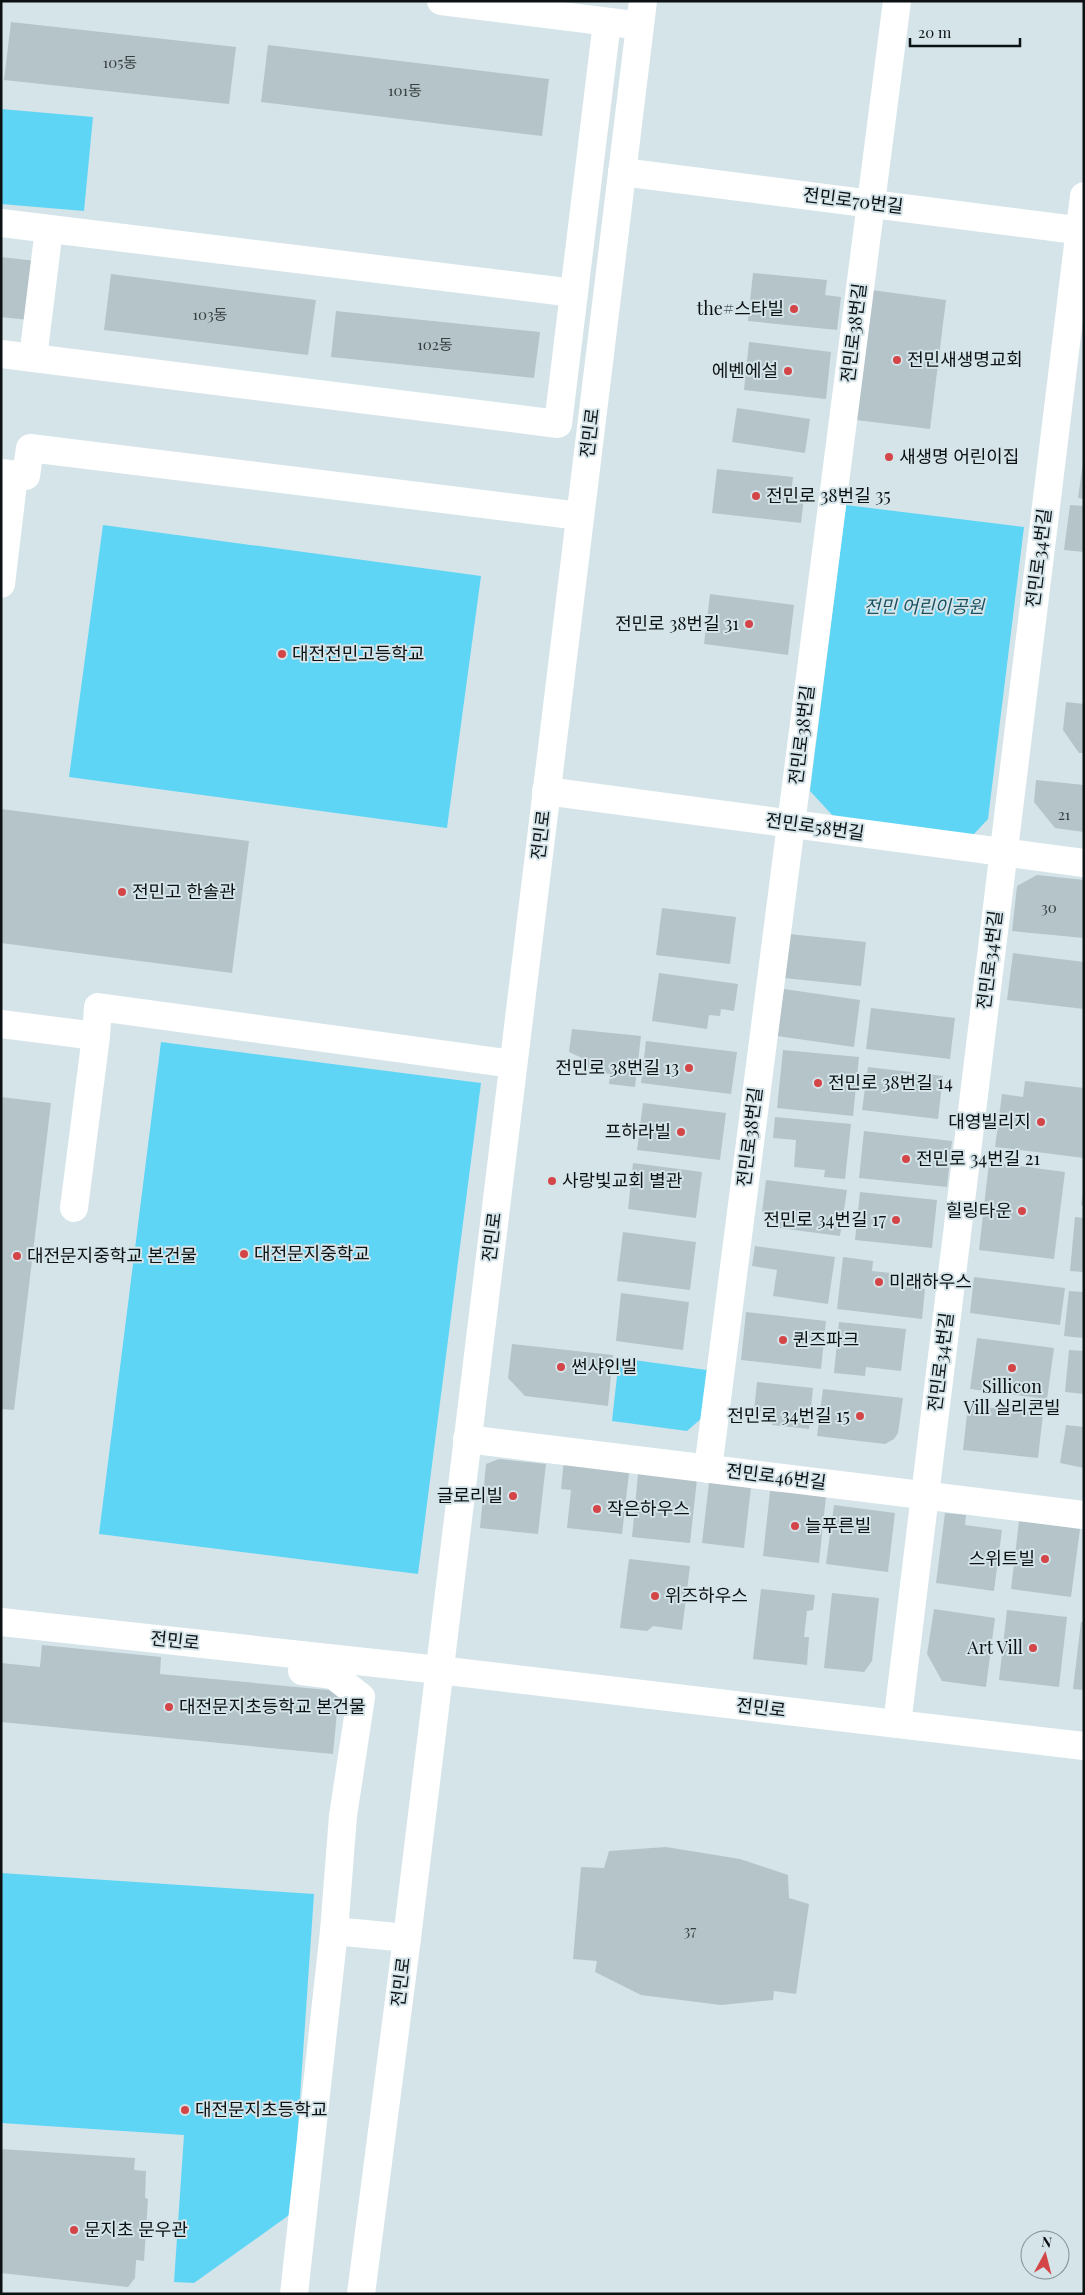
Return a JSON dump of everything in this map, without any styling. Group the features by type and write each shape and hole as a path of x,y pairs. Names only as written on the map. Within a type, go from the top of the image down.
{"street":[{"path":"442,1 608,22 641,14"},
{"name":"전민로38번길","path":"708,1469 897,1"},
{"name":"전민로","path":"360,2294 407,1938 641,14"},
{"path":"1,354 558,424 608,22"},
{"name":"전민로70번길","path":"622,172 1082,230"},
{"name":"전민로34번길","path":"897,1724 1003,852 1082,230 1084,196"},
{"path":"1,223 574,293"},
{"path":"33,358 49,229"},
{"path":"1,584 7,474 26,476 30,448 580,516"},
{"name":"전민로58번길","path":"546,791 1084,863"},
{"path":"74,1208 96,1036 98,1006 513,1064"},
{"path":"1,1024 96,1036"},
{"name":"전민로46번길","path":"468,1440 1084,1515"},
{"name":"전민로","path":"1,1622 439,1670 1084,1746"},
{"path":"201,1659 333,1675 361,1697 343,1816 334,1931 294,2294"},
{"path":"334,1931 407,1938"}],"green space":[{"path":"1,109 93,117 84,211 1,204"},
{"name":"전민 어린이공원","path":"846,505 1024,527 988,819 973,835 834,817 810,791"},
{"path":"103,525 481,576 447,828 69,777"},
{"path":"161,1042 481,1083 418,1574 99,1534"},
{"path":"619,1358 714,1371 703,1417 687,1431 612,1421"},
{"path":"1,1873 314,1894 292,2213 194,2283 174,2282 184,2135 1,2123"}],"building":[{"path":"11,22 236,47 229,104 4,80"},
{"path":"268,45 549,79 542,136 261,102"},
{"path":"1,257 36,261 29,320 1,317"},
{"name":"the#스타빌","path":"753,273 827,280 825,295 841,297 837,330 748,321"},
{"path":"111,274 316,300 308,355 104,330"},
{"name":"전민새생명교회","path":"864,289 946,300 930,429 848,419"},
{"path":"336,311 540,332 534,378 331,357"},
{"name":"에벤에설","path":"749,342 831,352 826,399 744,390"},
{"path":"737,408 810,419 805,453 732,442"},
{"path":"1084,462 1084,499 1078,498"},
{"name":"전민로 38번길 35","path":"717,469 793,477 791,495 804,497 801,523 712,513"},
{"path":"1070,505 1084,506 1084,552 1064,550"},
{"name":"전민로 38번길 31","path":"710,594 794,605 788,655 704,644"},
{"path":"1066,702 1084,704 1084,753 1079,753 1063,730"},
{"path":"1036,780 1084,785 1084,832 1055,828 1034,802"},
{"name":"전민고 한솔관","path":"1,809 249,841 232,973 1,943"},
{"path":"1037,875 1084,880 1084,938 1012,931 1017,886"},
{"path":"662,908 736,917 730,964 656,955"},
{"path":"789,934 866,942 861,986 784,978"},
{"path":"1013,953 1084,962 1084,1009 1007,1000"},
{"path":"659,973 738,984 734,1011 721,1009 720,1016 709,1015 707,1029 652,1021"},
{"path":"784,989 860,1000 854,1047 777,1036"},
{"path":"871,1008 955,1018 950,1059 866,1049"},
{"path":"572,1029 641,1036 635,1087 609,1084 610,1074 591,1072 584,1059 569,1052"},
{"name":"전민로 38번길 13","path":"646,1041 737,1052 731,1094 641,1083"},
{"name":"전민로 38번길 14","path":"783,1050 859,1057 853,1116 777,1108"},
{"path":"868,1067 943,1076 938,1119 862,1110"},
{"name":"대영빌리지","path":"1025,1081 1084,1088 1084,1158 995,1147 1002,1094 1023,1097"},
{"name":"대전문지중학교 본건물","path":"1,1097 51,1103 14,1410 1,1409"},
{"name":"프하라빌","path":"643,1103 726,1113 720,1160 637,1150"},
{"path":"775,1117 851,1124 845,1179 824,1177 825,1170 794,1167 796,1140 773,1138"},
{"name":"전민로 34번길 21","path":"864,1131 952,1141 947,1187 859,1178"},
{"name":"힐링타운","path":"989,1162 1065,1172 1054,1259 979,1250"},
{"path":"633,1163 702,1172 696,1218 628,1209"},
{"path":"766,1180 847,1190 840,1236 779,1228 780,1223 770,1222 771,1213 762,1212"},
{"name":"전민로 34번길 17","path":"860,1192 937,1200 932,1248 855,1240"},
{"path":"1084,1193 1084,1206 1081,1205"},
{"path":"1075,1217 1084,1218 1084,1272 1070,1271"},
{"path":"623,1232 696,1242 690,1290 617,1281"},
{"path":"755,1246 835,1257 828,1304 773,1296 777,1270 752,1266"},
{"name":"미래하우스","path":"843,1257 873,1261 872,1271 919,1276 918,1288 925,1289 922,1319 837,1309"},
{"path":"974,1277 1065,1288 1060,1325 970,1313"},
{"path":"1069,1291 1084,1292 1084,1338 1064,1336"},
{"path":"621,1293 689,1302 683,1350 616,1341"},
{"name":"퀸즈파크","path":"746,1312 826,1321 821,1369 741,1360"},
{"path":"839,1322 906,1329 901,1371 866,1367 865,1376 834,1373"},
{"name":"Sillicon Vill 실리콘빌","path":"977,1338 1054,1348 1047,1399 970,1389"},
{"name":"썬샤인빌","path":"512,1344 613,1355 608,1406 525,1396 508,1378"},
{"path":"1069,1350 1084,1351 1084,1394 1065,1392"},
{"path":"757,1382 813,1388 809,1429 772,1425 773,1413 754,1411"},
{"name":"전민로 34번길 15","path":"823,1389 903,1398 898,1433 894,1439 885,1444 817,1436"},
{"path":"968,1405 1043,1414 1038,1458 963,1450"},
{"path":"1066,1425 1084,1427 1084,1468 1060,1463"},
{"name":"작은하우스","path":"565,1451 630,1464 622,1534 567,1528 571,1490 561,1489"},
{"name":"글로리빌","path":"499,1459 546,1464 538,1534 480,1528 486,1464"},
{"path":"639,1464 698,1470 690,1543 632,1537"},
{"path":"710,1474 752,1479 744,1548 702,1543"},
{"name":"늘푸른빌","path":"770,1491 826,1496 819,1563 763,1556"},
{"path":"834,1505 895,1513 888,1572 826,1564"},
{"path":"945,1513 966,1515 965,1525 1002,1530 994,1591 936,1583"},
{"name":"스위트빌","path":"1019,1521 1080,1529 1071,1597 1011,1589"},
{"name":"위즈하우스","path":"629,1559 690,1566 682,1630 653,1626 647,1631 620,1628"},
{"path":"761,1589 815,1595 813,1610 807,1611 804,1637 809,1637 807,1665 753,1659"},
{"path":"832,1593 879,1598 872,1661 864,1672 824,1668"},
{"path":"934,1609 995,1618 986,1687 942,1681 927,1654"},
{"name":"Art Vill","path":"1007,1610 1067,1617 1059,1687 999,1680"},
{"path":"1081,1622 1084,1622 1084,1690 1073,1689"},
{"name":"대전문지초등학교 본건물","path":"42,1645 161,1657 160,1674 339,1691 333,1754 1,1722 1,1663 40,1667"},
{"path":"666,1847 740,1859 788,1875 789,1898 809,1904 796,1994 774,1991 773,2000 721,2005 641,1995 595,1972 597,1961 573,1959 581,1867 604,1868 609,1851"},
{"name":"문지초 문우관","path":"1,2149 135,2158 134,2170 146,2171 145,2198 148,2199 144,2261 136,2260 135,2278 128,2287 1,2273"}],"place":[{"name":"the#스타빌","path":"794,309"},
{"name":"전민새생명교회","path":"897,360"},
{"name":"에벤에설","path":"788,371"},
{"name":"새생명 어린이집","path":"889,457"},
{"name":"전민로 38번길 35","path":"756,496"},
{"name":"전민로 38번길 31","path":"749,624"},
{"name":"대전전민고등학교","path":"282,654"},
{"name":"전민고 한솔관","path":"122,892"},
{"name":"전민로 38번길 13","path":"689,1068"},
{"name":"전민로 38번길 14","path":"818,1083"},
{"name":"대영빌리지","path":"1041,1122"},
{"name":"프하라빌","path":"681,1132"},
{"name":"전민로 34번길 21","path":"906,1159"},
{"name":"사랑빛교회 별관","path":"552,1181"},
{"name":"힐링타운","path":"1022,1211"},
{"name":"전민로 34번길 17","path":"896,1220"},
{"name":"대전문지중학교","path":"244,1254"},
{"name":"대전문지중학교 본건물","path":"17,1256"},
{"name":"미래하우스","path":"879,1282"},
{"name":"퀸즈파크","path":"783,1340"},
{"name":"썬샤인빌","path":"561,1367"},
{"name":"Sillicon Vill 실리콘빌","path":"1012,1368"},
{"name":"전민로 34번길 15","path":"860,1416"},
{"name":"글로리빌","path":"513,1496"},
{"name":"작은하우스","path":"597,1509"},
{"name":"늘푸른빌","path":"795,1526"},
{"name":"스위트빌","path":"1045,1559"},
{"name":"위즈하우스","path":"655,1596"},
{"name":"Art Vill","path":"1033,1648"},
{"name":"대전문지초등학교 본건물","path":"169,1707"},
{"name":"대전문지초등학교","path":"185,2110"},
{"name":"문지초 문우관","path":"74,2230"}]}
